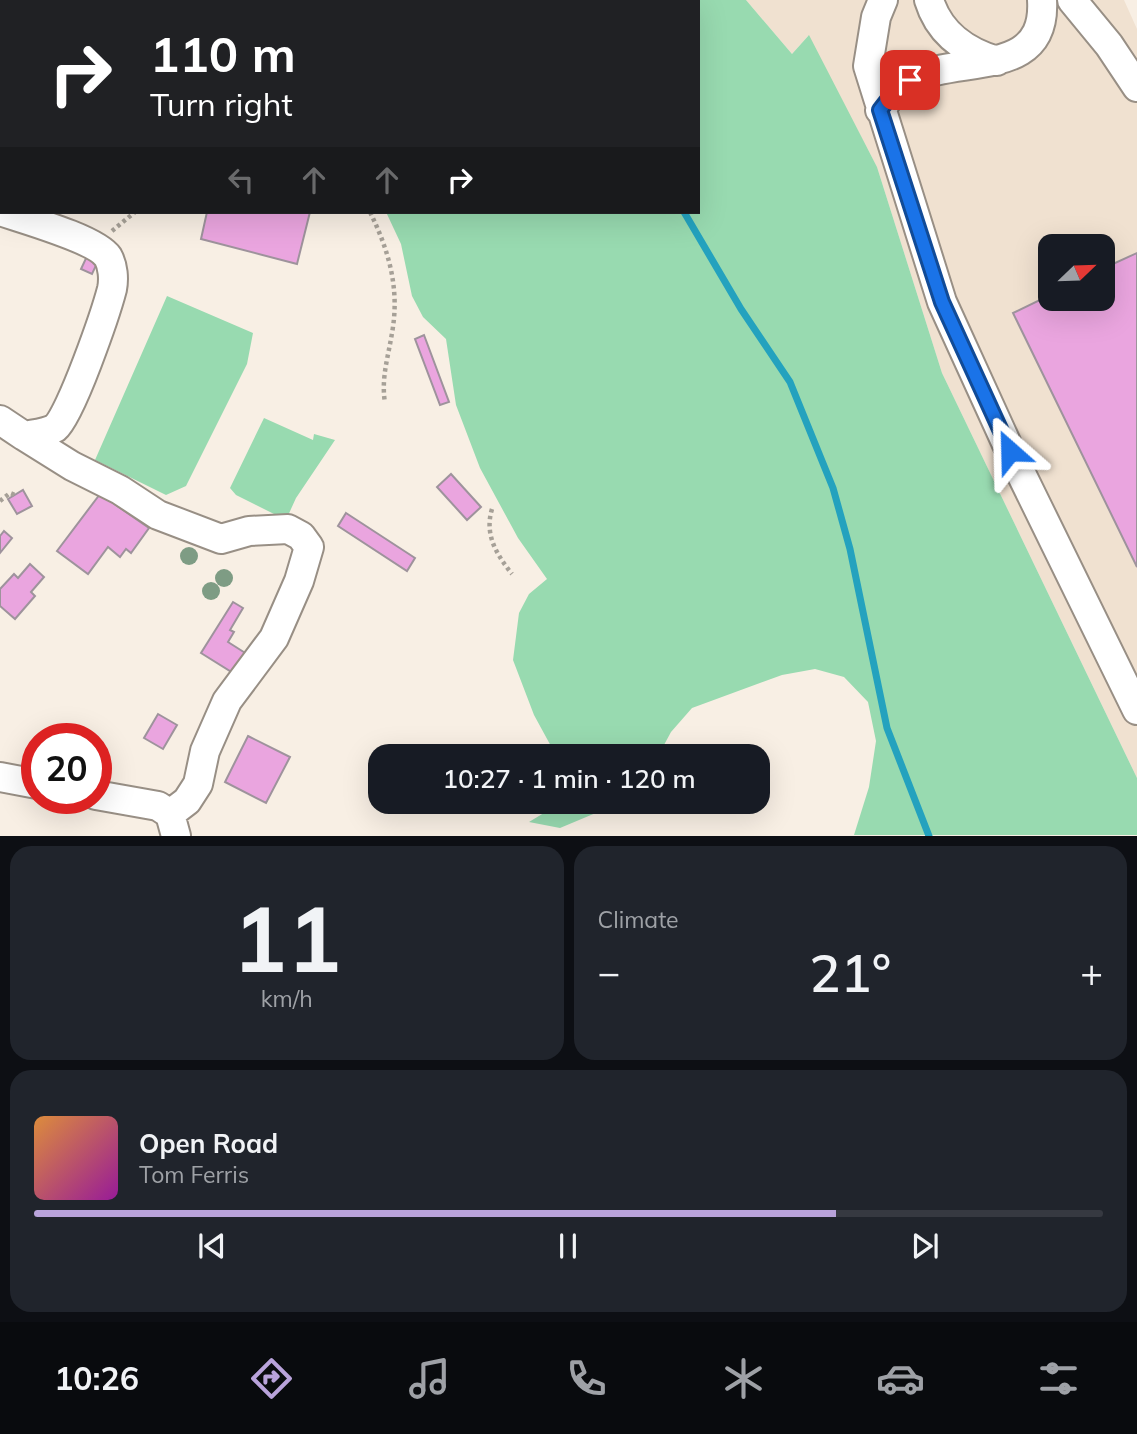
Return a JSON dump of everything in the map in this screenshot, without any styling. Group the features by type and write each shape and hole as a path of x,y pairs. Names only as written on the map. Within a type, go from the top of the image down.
{"street":[{"path":"883,0 876,17 868,66 942,302 1010,451 1137,710"},
{"path":"929,0 943,29 956,41 976,54 997,61"},
{"path":"880,110 894,92 928,73 997,61 1018,54 1032,42 1041,25 1042,0"},
{"path":"1072,0 1109,45 1137,87"},
{"path":"8,214 94,245 107,257 113,269 113,287 80,380 59,424 53,429 24,436"},
{"path":"0,420 72,466 120,489 158,515 221,539 249,531 288,528 301,536 309,547 299,581 274,638 227,701 205,751 198,784 173,825 158,806 112,798"},
{"path":"0,777 21,781"}],"path":[{"path":"371,214 385,243 395,284 392,335 382,384 385,403"},
{"path":"0,501 10,493 15,495"},
{"path":"492,509 489,530 492,541 499,558 512,574"}],"shaded area":[{"path":"746,0 1124,0 1137,29 1137,778 942,373 877,167 808,36 792,54"}],"green space":[{"path":"700,0 746,0 792,54 809,35 877,167 942,373 1137,778 1137,835 854,835 869,787 876,741 868,702 844,677 815,669 782,675 692,708 671,732 664,744 550,744 534,715 513,660 519,613 529,594 547,579 518,538 480,468 456,405 446,339 423,317 412,296 401,244 387,214 700,214"},
{"path":"167,296 253,333 247,364 186,486 166,495 95,460"},
{"path":"264,418 313,440 314,434 335,440 296,498 286,520 236,495 230,488"},
{"path":"542,814 593,814 560,828 529,822"}],"building":[{"path":"207,214 310,214 297,264 201,239"},
{"path":"1137,253 1137,567 1013,313 1038,301 1038,312 1115,312 1115,263"},
{"path":"88,254 99,259 92,274 81,269"},
{"path":"424,335 449,402 440,405 415,339"},
{"path":"451,474 481,507 467,520 437,487"},
{"path":"23,490 32,506 17,514 8,499"},
{"path":"100,494 149,528 131,553 126,549 120,557 108,547 88,574 57,551"},
{"path":"346,513 415,558 407,571 338,526"},
{"path":"4,531 12,538 0,553 0,536"},
{"path":"30,564 44,577 31,592 35,596 15,619 0,606 0,589 14,574 18,578"},
{"path":"233,602 243,608 230,630 234,632 228,642 250,656 238,676 201,653"},
{"path":"158,714 177,725 163,749 144,738"},
{"path":"248,736 290,757 266,803 225,782"}],"waterway":[{"path":"685,214 741,309 790,382 833,488 850,549 887,728 929,836"}],"route":[{"path":"910,80 894,92 880,110 942,302 1010,451"}]}
